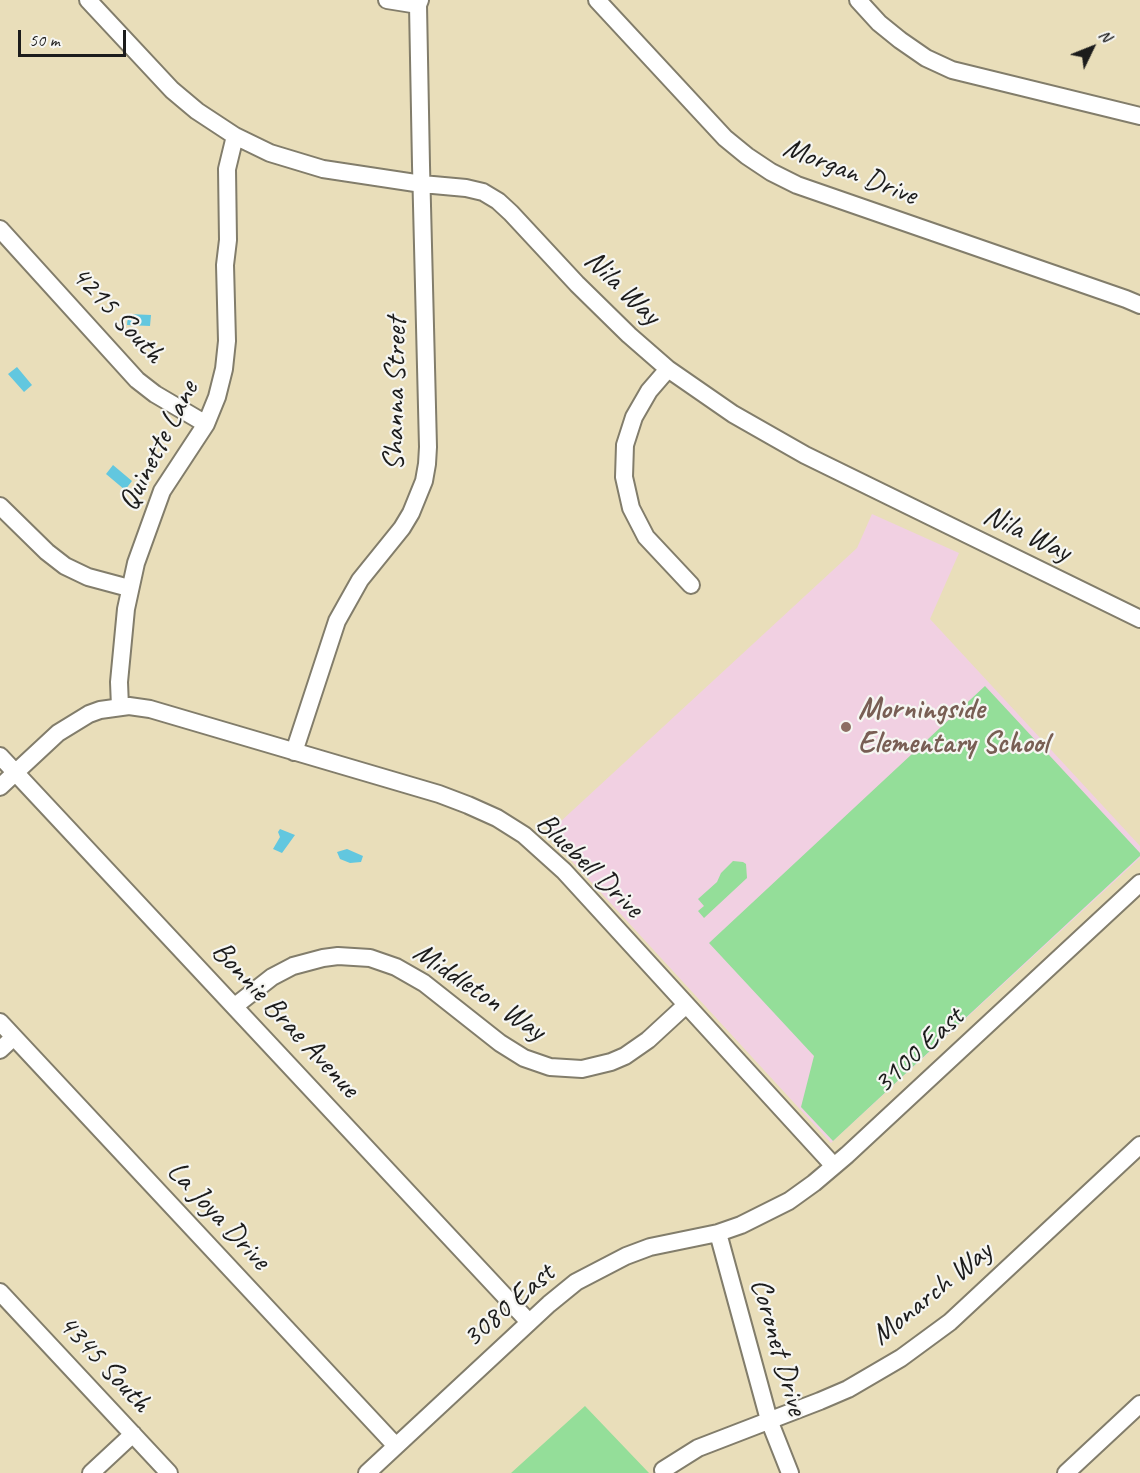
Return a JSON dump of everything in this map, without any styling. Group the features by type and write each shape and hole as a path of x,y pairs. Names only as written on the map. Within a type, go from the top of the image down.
{"street":[{"name":"Nila Way","path":"88,0 172,90 197,111 236,136 270,153 306,165 422,184 474,189 498,201 606,313 668,369 724,409 778,441 1140,619"},
{"path":"387,0 419,3"},
{"name":"Morgan Drive","path":"597,0 725,138 771,172 797,185 1140,305"},
{"path":"858,0 900,40 926,58 952,70 1140,116"},
{"name":"Shanna Street","path":"294,752 337,621 360,580 411,513 424,481 428,447 419,3"},
{"name":"Quinette Lane","path":"120,707 118,682 129,588 143,539 162,491 206,424 217,397 226,355 227,169 236,136"},
{"name":"4215 South","path":"0,229 137,380 155,394 206,424"},
{"path":"668,369 649,391 634,417 625,445 624,477 631,508 641,530 691,585"},
{"path":"0,506 47,552 65,566 88,577 129,588"},
{"name":"Bluebell Drive","path":"0,787 58,733 89,714 120,707 150,709 449,797 482,811 512,827 564,871 834,1166"},
{"name":"Bonnie Brae Avenue","path":"0,756 529,1322"},
{"name":"3100 East","path":"718,1233 741,1225 789,1201 834,1166 1140,883"},
{"name":"Middleton Way","path":"235,1006 272,976 293,966 338,956 370,958 396,967 424,983 500,1043 524,1058 550,1067 574,1069 595,1067 625,1056 648,1040 686,1005"},
{"name":"La Joya Drive","path":"0,1022 396,1446"},
{"path":"0,1050 14,1037"},
{"name":"Monarch Way","path":"663,1470 698,1448 848,1389 926,1341 950,1322 1140,1145"},
{"name":"3080 East","path":"367,1473 529,1322 576,1282 626,1256 650,1247 718,1233"},
{"name":"Coronet Drive","path":"718,1233 769,1420 789,1473"},
{"name":"4345 South","path":"2,1300 169,1473"},
{"path":"1066,1473 1140,1404"},
{"path":"91,1473 133,1434"}],"shaded area":[{"name":"Morningside Elementary School","path":"872,514 959,553 930,619 1140,846 1140,858 831,1143 547,834 857,548"}],"green space":[{"path":"985,686 1140,853 1140,856 833,1141 801,1107 814,1056 709,943"},
{"path":"733,861 746,864 747,878 704,918 698,911 704,906 698,899 717,882 721,873"},
{"path":"585,1406 649,1473 511,1473"}],"water":[{"path":"128,314 151,315 150,326 127,325"},
{"path":"17,367 32,385 24,392 8,374"},
{"path":"113,465 132,481 125,490 106,474"},
{"path":"280,829 295,835 282,853 273,849 280,837 278,832"},
{"path":"347,849 363,856 361,862 350,863 340,859 337,852"}],"place":[{"name":"Morningside Elementary School","path":"846,727"}]}
